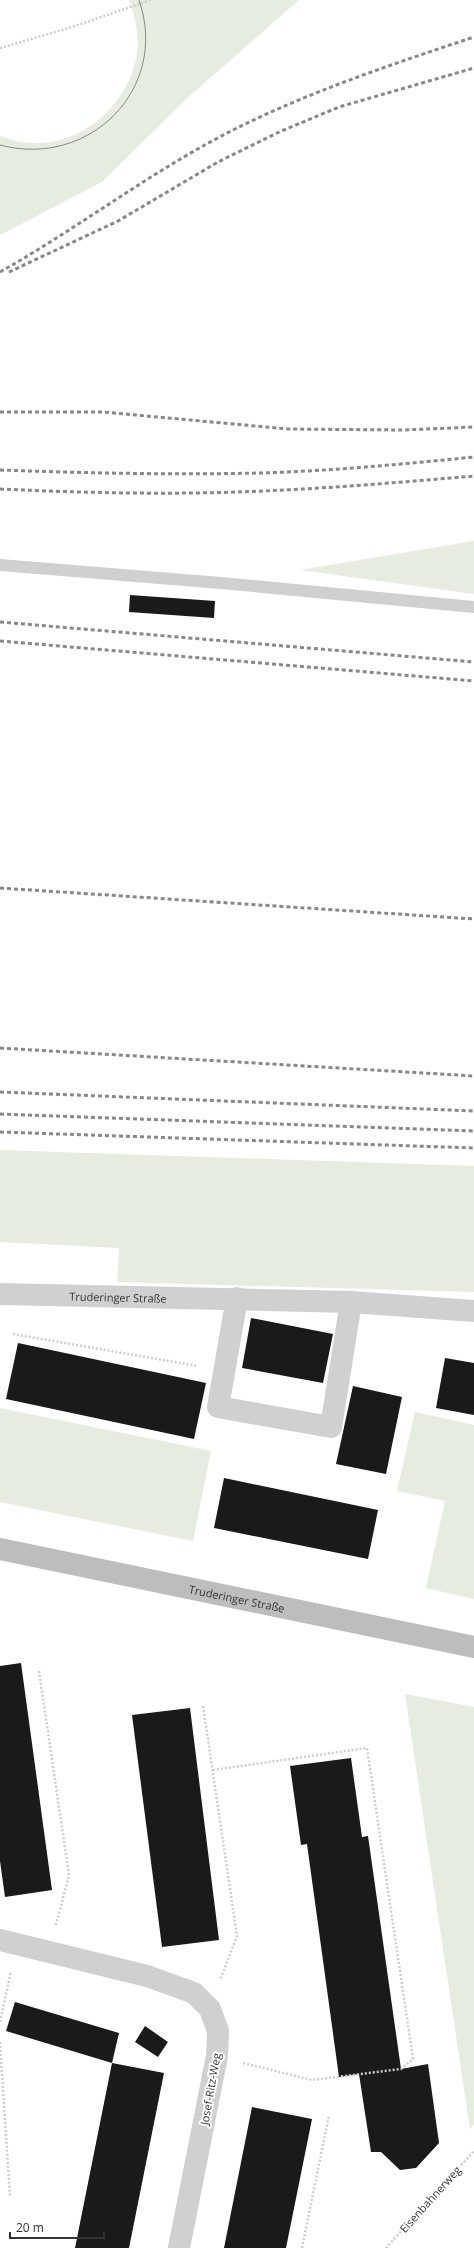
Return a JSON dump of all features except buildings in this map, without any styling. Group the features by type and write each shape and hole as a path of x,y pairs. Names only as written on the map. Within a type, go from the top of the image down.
{"street":[{"name":"Truderinger Straße","path":"0,1294 237,1298 351,1302 474,1311"},
{"path":"237,1298 218,1408 330,1428 351,1302"},
{"name":"Truderinger Straße","path":"0,1549 474,1647"},
{"name":"Josef-Ritz-Weg","path":"0,1940 147,1976 194,1993 210,2009 218,2031 217,2056 179,2248"}],"lane":[{"path":"0,565 229,584 474,607"}],"path":[{"path":"0,48 69,28 150,0"},
{"path":"13,1334 225,1371"},
{"path":"39,1671 69,1875 55,1930"},
{"path":"203,1706 237,1936 210,2009"},
{"path":"213,1770 367,1748 414,2059 401,2069 312,2080 217,2056"},
{"path":"0,2022 11,1970"},
{"path":"0,2042 10,2197"},
{"path":"302,2248 329,2115"},
{"name":"Eisenbahnerweg","path":"386,2248 474,2151"}],"shaded area":[{"path":"129,0 299,0 185,100 102,182 0,235 0,136 22,142 43,143 64,139 84,130 101,118 116,102 127,84 137,55 137,31"},
{"path":"474,541 474,594 300,570"},
{"path":"0,1150 474,1166 474,1292 117,1282 119,1248 0,1242"},
{"path":"0,1408 211,1451 193,1541 0,1502"},
{"path":"415,1412 474,1425 474,1599 426,1588 445,1501 397,1491"},
{"path":"405,1694 474,1707 474,2124 470,2129"}],"tram line":[{"path":"0,145 33,149 64,145 91,133 114,115 132,91 143,64 146,33 139,0"}],"railway":[{"path":"0,272 30,255 175,162 235,129 323,90 474,37"},
{"path":"9,272 118,221 218,162 279,132 339,107 474,68"},
{"path":"0,412 103,412 288,429 403,430 474,427"},
{"path":"0,470 195,474 260,473 394,465 474,457"},
{"path":"0,489 66,492 197,493 342,487 474,476"},
{"path":"0,622 474,662"},
{"path":"0,641 474,681"},
{"path":"0,888 474,919"},
{"path":"0,1048 474,1076"},
{"path":"0,1092 474,1111"},
{"path":"0,1114 474,1131"},
{"path":"0,1132 474,1148"}]}
